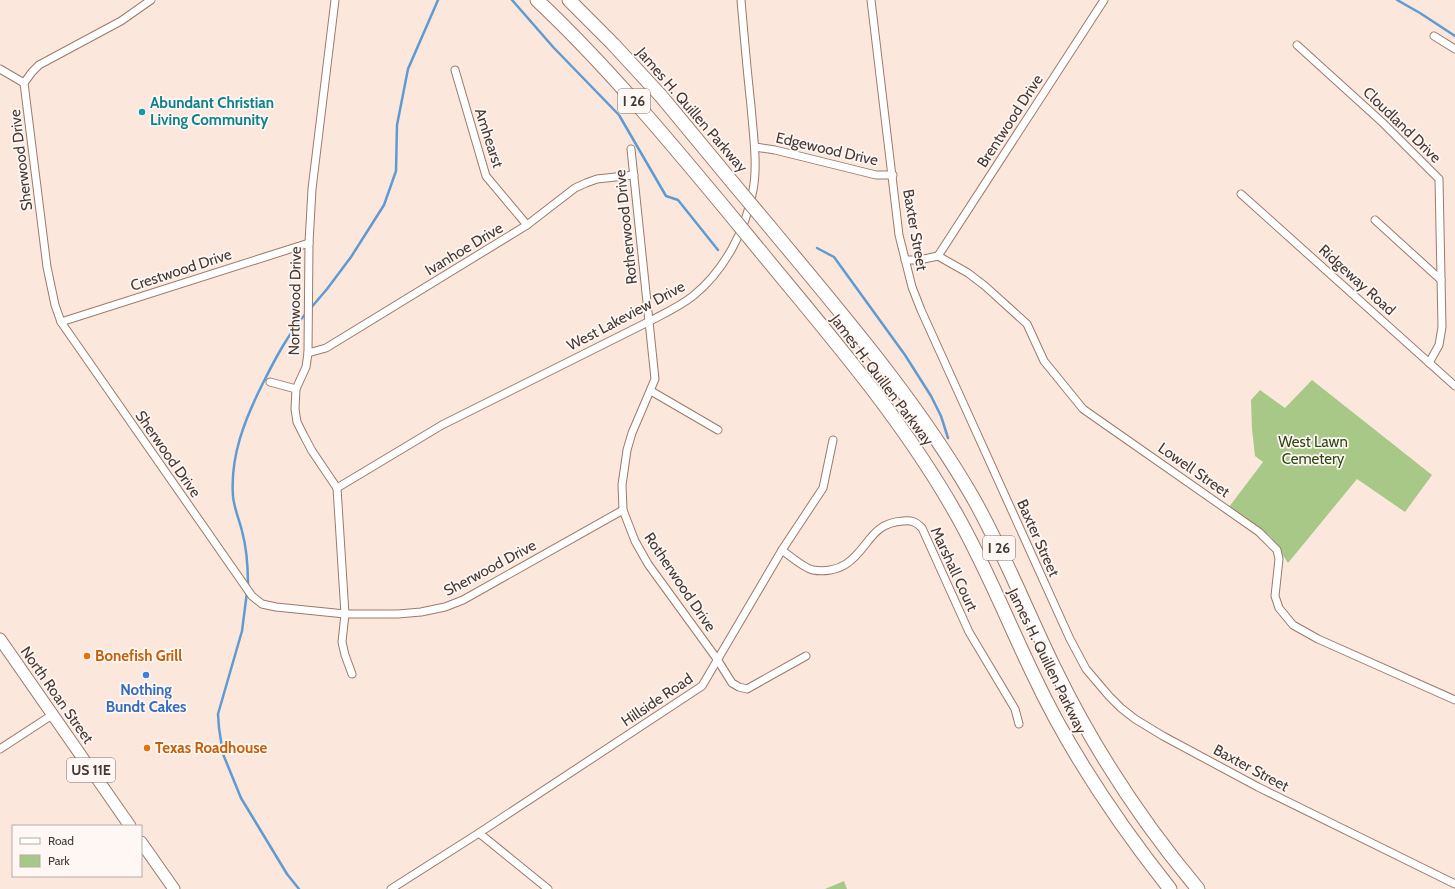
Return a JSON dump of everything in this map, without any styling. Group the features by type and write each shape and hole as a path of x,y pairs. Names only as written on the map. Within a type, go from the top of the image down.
{"highway":[{"name":"James H. Quillen Parkway","path":"537,0 594,57 639,106 724,207 891,412 924,461 955,512 980,558 1033,674 1065,735 1090,778 1118,820 1170,889"},
{"name":"James H. Quillen Parkway","path":"569,0 613,44 661,96 873,353 926,423 973,497 993,535 1056,671 1092,737 1138,809 1198,889"}],"main road":[{"name":"North Roan Street","path":"0,639 129,825"},
{"path":"142,843 174,889"}],"street":[{"path":"0,69 24,83 39,65 110,28 151,0"},
{"name":"Northwood Drive","path":"335,0 312,189 309,243 308,353 306,366 296,389 295,409 297,422 312,451 337,488"},
{"name":"West Lakeview Drive","path":"337,488 442,425 680,305 704,286 716,272 733,248 747,217 754,189 755,148 740,0"},
{"name":"Baxter Street","path":"871,0 899,235 912,286 921,310 1058,616 1086,668 1097,683 1121,708 1162,736 1279,797 1455,884"},
{"name":"Brentwood Drive","path":"938,256 1104,0"},
{"path":"1434,36 1455,49"},
{"name":"Cloudland Drive","path":"1297,45 1383,123 1439,179 1442,327 1439,345 1429,363"},
{"name":"Amhearst","path":"455,70 486,176 528,225"},
{"name":"Sherwood Drive","path":"24,83 47,268 55,305 61,322 252,596 262,604 276,607 345,614 398,614 421,612 445,607 470,596 623,510"},
{"name":"Edgewood Drive","path":"755,148 775,150 876,175 893,175"},
{"name":"Rotherwood Drive","path":"631,150 655,379 632,433 627,450 622,485 623,510 635,542 648,564 717,659 732,683 747,689 806,656"},
{"name":"Ivanhoe Drive","path":"308,353 326,348 528,225 575,188 597,179 634,175"},
{"name":"Ridgeway Road","path":"1241,194 1455,386"},
{"path":"1375,220 1441,280"},
{"name":"Crestwood Drive","path":"61,322 309,243"},
{"path":"905,260 919,260 938,256"},
{"name":"Lowell Street","path":"938,256 968,273 985,286 1027,324 1044,361 1083,409 1259,532 1269,541 1277,550 1279,559 1275,596 1279,608 1293,625 1318,639 1455,700"},
{"path":"270,382 296,389"},
{"path":"651,391 718,430"},
{"name":"Hillside Road","path":"391,889 479,833 702,686 782,550 823,488 832,440"},
{"path":"337,488 345,614 342,642 352,674"},
{"name":"Marshall Court","path":"782,550 811,570 822,571 834,569 845,565 853,558 870,537 878,530 889,524 901,521 911,520 917,522 922,528 969,632 1015,709 1019,724"},
{"path":"0,749 52,715"},
{"path":"479,833 548,889"}],"green space":[{"name":"West Lawn Cemetery","path":"1312,380 1432,475 1405,512 1357,479 1288,563 1271,537 1229,507 1263,462 1255,456 1251,400 1260,390 1285,408"},
{"path":"844,881 847,889 825,889"}],"waterway":[{"path":"310,309 351,257 384,205 396,171 397,125 408,69 438,0"},
{"path":"512,0 554,48 619,115 666,196 678,200 718,250"},
{"path":"1397,0 1455,36"},
{"path":"817,248 834,257 905,355 931,396 941,416 948,438"},
{"path":"248,585 245,544 234,505 233,496 236,452 250,411 262,385 288,338 307,312"},
{"path":"247,592 242,631 218,714 223,754 241,798 287,874 299,889"}],"place":[{"name":"Abundant Christian Living Community","path":"142,112"},
{"name":"Bonefish Grill","path":"87,656"},
{"name":"Nothing Bundt Cakes","path":"146,675"},
{"name":"Texas Roadhouse","path":"147,748"}]}
